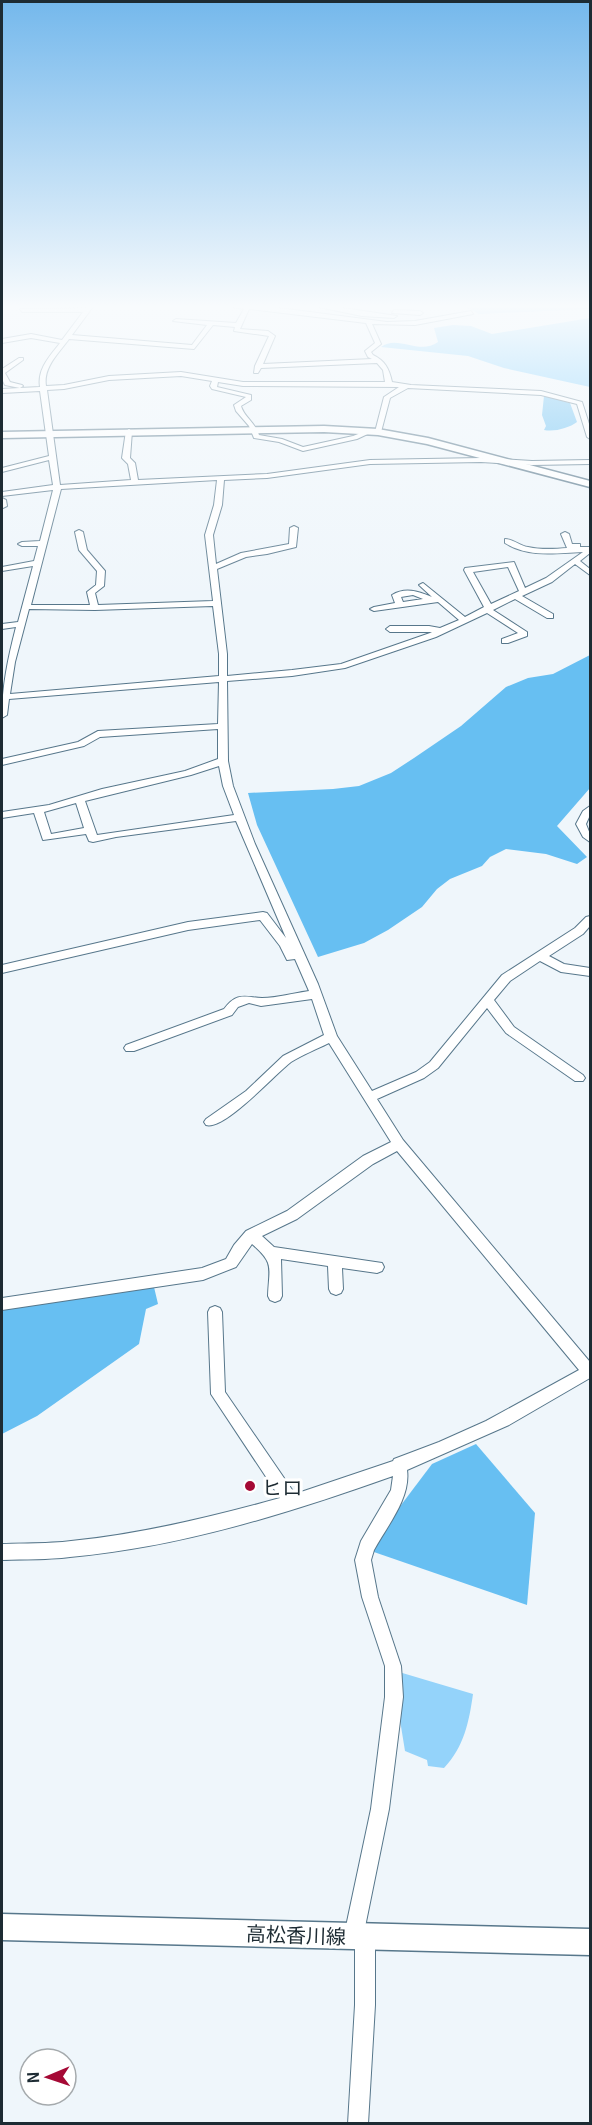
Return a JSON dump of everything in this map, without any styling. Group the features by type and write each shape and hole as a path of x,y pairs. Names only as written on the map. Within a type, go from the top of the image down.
{"main road":[{"path":"2,435 129,431 374,432 428,441 500,462 591,484"},
{"name":"高松香川線","path":"2,1927 591,1942"}],"street":[{"path":"2,715 11,662 57,487 44,403"},
{"path":"241,403 237,405 238,410 252,425 256,437 280,440 303,449 316,444 374,432 385,403"},
{"path":"577,403 580,404 591,437"},
{"path":"129,431 126,458 131,464 135,483"},
{"path":"2,470 52,457"},
{"path":"2,494 57,487 267,476 370,462 475,460 591,462"},
{"path":"2,1552 82,1548 175,1532 261,1511 399,1464 491,1426 590,1372 399,1144 368,1098 331,1037 314,989 239,817 228,786 223,761 225,679 209,535 218,505 221,477"},
{"path":"213,568 244,555 293,545 294,528"},
{"path":"79,532 83,550 101,571 100,586 90,592 94,608"},
{"path":"564,534 569,546 591,549"},
{"path":"508,541 516,548 532,550 591,549"},
{"path":"22,544 42,543"},
{"path":"4,697 315,671 342,666 441,632 549,580 591,549"},
{"path":"576,561 591,573"},
{"path":"3,567 37,563"},
{"path":"505,621 505,643 524,634 488,609 468,570 511,564 519,594 550,616"},
{"path":"423,585 434,599 464,620"},
{"path":"374,609 399,603 410,604 434,599"},
{"path":"26,607 94,608 217,603"},
{"path":"2,626 21,624"},
{"path":"390,629 429,629 441,632"},
{"path":"2,762 81,744 98,734 224,726"},
{"path":"2,815 39,810 188,773 223,761"},
{"path":"79,799 93,839 239,817"},
{"path":"591,809 583,816 580,825 583,833 591,839"},
{"path":"39,810 47,838 90,830"},
{"path":"2,969 188,926 262,916 285,944 302,981 314,989"},
{"path":"368,1098 420,1075 434,1065 506,978 579,931 591,920"},
{"path":"540,956 561,968 591,972"},
{"path":"130,1048 228,1012 234,1004 249,999 261,1002 314,989"},
{"path":"488,1001 510,1030 579,1078"},
{"path":"210,1122 250,1094 276,1072 287,1059 331,1037"},
{"path":"2,1304 203,1274 231,1263 251,1235 292,1215 368,1160 399,1144"},
{"path":"251,1235 271,1252 276,1262 275,1296"},
{"path":"271,1252 377,1267"},
{"path":"335,1261 336,1289"},
{"path":"214,1312 218,1394 291,1501"},
{"path":"358,2124 365,2005 360,1936 380,1809 394,1697 393,1666 370,1596 363,1560 367,1547 398,1492 401,1480 399,1464"}],"shaded area":[{"path":"543,403 570,403 577,422 562,429 544,430 546,426 542,415"},
{"path":"590,655 590,788 557,826 587,857 577,864 546,854 506,849 490,857 482,866 450,879 437,889 422,907 388,930 364,943 318,957 257,825 248,793 359,786 391,773 414,758 461,726 506,687 528,678 553,674"},
{"path":"154,1287 158,1304 146,1309 139,1344 37,1416 2,1434 2,1308"},
{"path":"476,1444 535,1513 527,1605 371,1551 389,1521 432,1464"},
{"path":"399,1672 473,1694 470,1714 461,1743 444,1768 428,1766 427,1760 405,1751 399,1714"}],"place":[{"name":"ヒロ","path":"250,1486"}]}
